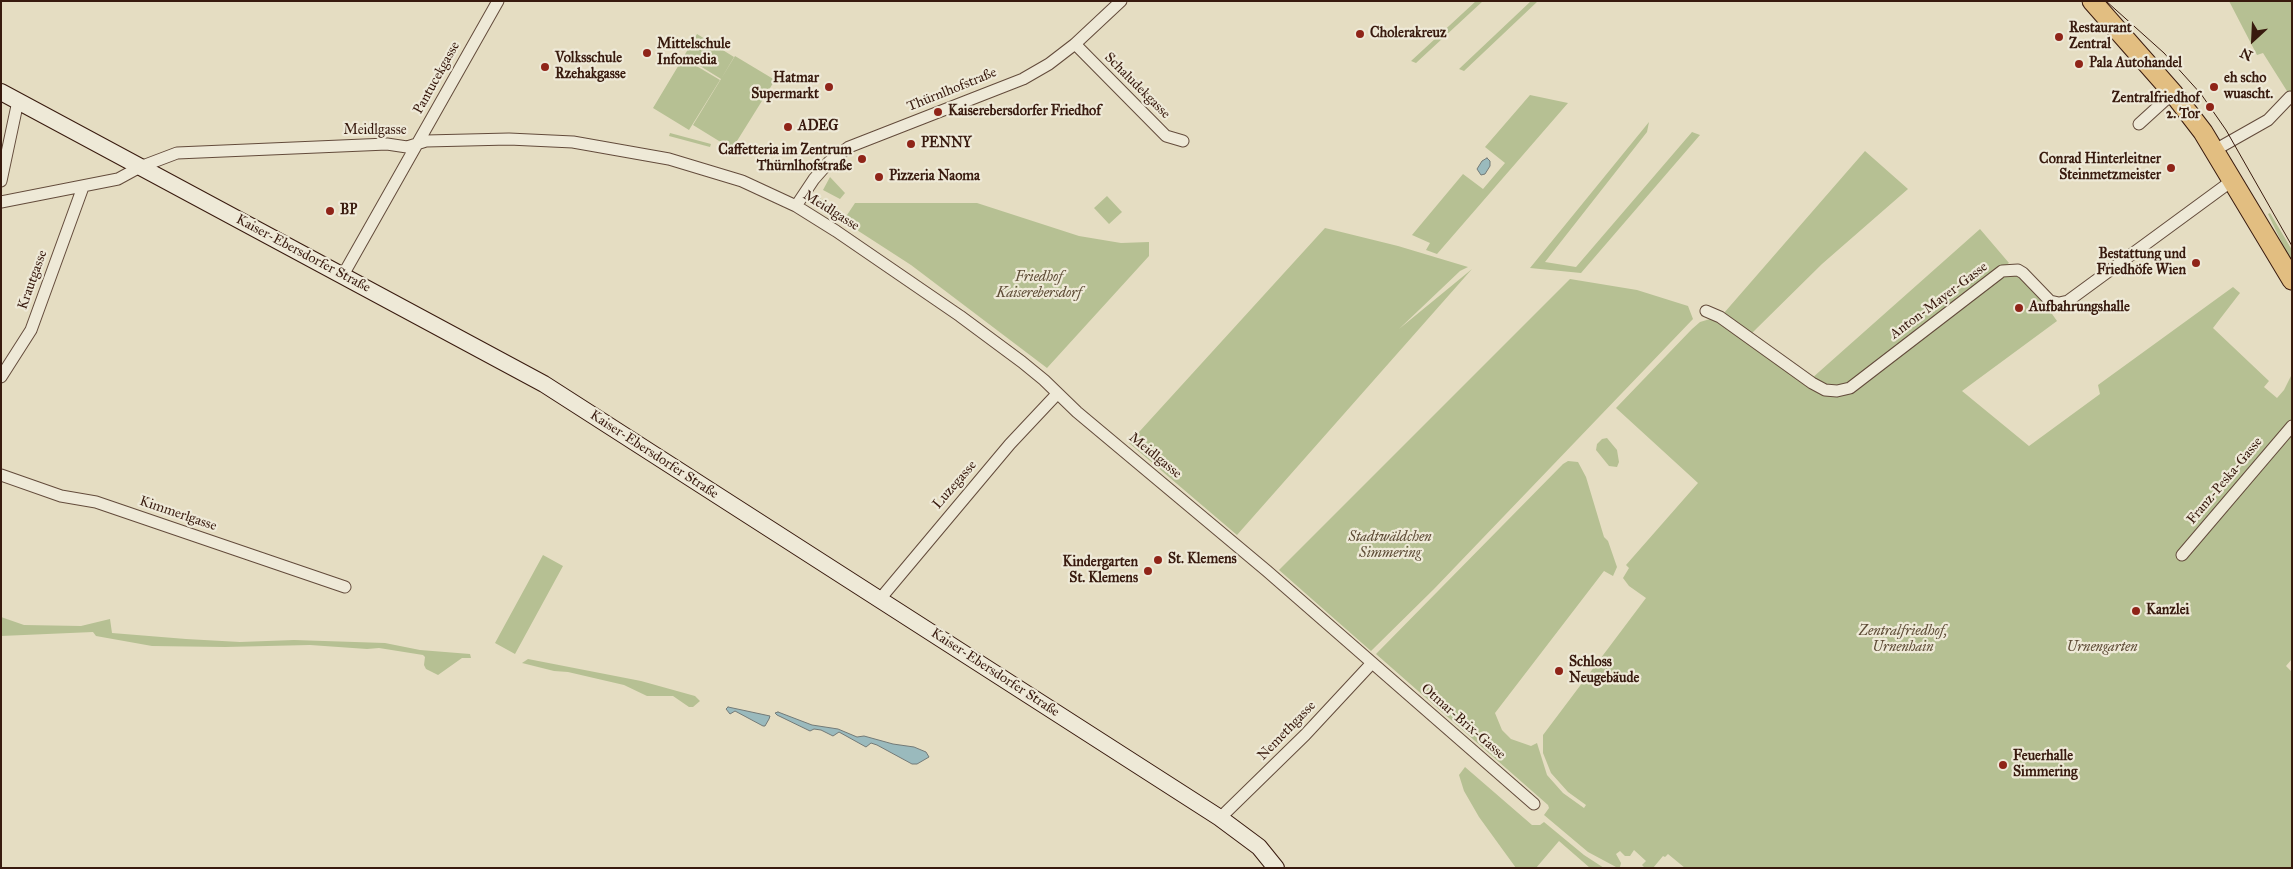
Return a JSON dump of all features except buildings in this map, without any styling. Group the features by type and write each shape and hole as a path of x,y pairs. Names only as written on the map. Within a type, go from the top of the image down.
{"main road":[{"path":"2092,1 2173,93 2215,150 2292,280"},
{"name":"Kaiser-Ebersdorfer Straße","path":"1,92 343,274 544,384 1220,818 1259,847 1276,868"}],"street":[{"name":"Pantucekgasse","path":"343,274 418,145 498,1"},
{"name":"Thürnlhofstraße","path":"796,206 819,173 829,162 849,147 1023,78 1048,64 1075,44 1121,1"},
{"name":"Schaludekgasse","path":"1075,44 1166,136 1183,141"},
{"path":"2138,124 2173,93"},
{"path":"2215,150 2268,120 2290,97"},
{"path":"1,181 18,101"},
{"name":"Meidlgasse","path":"1,202 118,179 140,167 177,153 387,144 398,146 418,145 426,141 509,140 573,142 625,150 687,163 742,181 796,206 892,268 960,316 1044,380 1057,394 1182,498 1372,663"},
{"name":"Anton-Mayer-Gasse","path":"1706,311 1720,317 1812,383 1825,390 1838,391 1850,388 2002,271 2018,270 2050,301 2059,303 2068,301 2233,180"},
{"name":"Krautgasse","path":"1,377 31,330 83,187"},
{"name":"Luzegasse","path":"880,599 918,551 1010,444 1057,394"},
{"name":"Franz-Peska-Gasse","path":"2182,555 2292,426"},
{"name":"Kimmerlgasse","path":"1,475 61,496 96,502 345,587"},
{"name":"Otmar-Brix-Gasse","path":"1372,663 1534,804"},
{"name":"Nemethgasse","path":"1220,818 1305,735 1372,663"}],"green space":[{"path":"1476,1 1483,1 1416,63 1411,61"},
{"path":"1531,1 1538,1 1464,71 1459,69"},
{"path":"2229,1 2292,1 2292,99 2263,53 2257,55"},
{"path":"697,34 734,57 721,79 684,56"},
{"path":"735,56 775,80 732,149 693,125"},
{"path":"683,58 720,80 689,130 653,108"},
{"path":"1530,95 1568,103 1437,254 1426,250 1430,243 1412,235 1463,174 1483,189 1505,163 1485,147"},
{"path":"1649,122 1647,132 1545,262 1576,267 1692,132 1700,135 1581,273 1530,268"},
{"path":"670,133 711,144 710,147 669,136"},
{"path":"1865,151 1908,189 1822,264 1751,334 1724,313"},
{"path":"830,177 845,193 840,199 823,190"},
{"path":"1107,196 1122,212 1109,224 1094,208"},
{"path":"820,198 829,204 829,207 833,206 838,209 836,215 821,206 818,200"},
{"name":"Friedhof Kaiserebersdorf","path":"855,203 977,203 1079,236 1121,243 1149,242 1149,256 1047,368 911,265 843,221"},
{"path":"2270,213 2292,250 2292,264 2268,214"},
{"path":"1325,228 1398,246 1468,267 1460,271 1399,329 1472,269 1237,535 1129,443"},
{"path":"1980,229 2009,263 1844,387 1825,386 1811,379"},
{"name":"Zentralfriedhof, Urnenhain","path":"2003,274 2017,274 2040,297 2057,321 1962,391 2029,446 2100,394 2098,385 2233,287 2240,293 2213,328 2269,381 2264,387 2277,398 2284,390 2292,374 2292,659 2286,666 2292,672 2292,868 1685,868 1668,854 1665,857 1663,856 1653,868 1645,868 1642,865 1646,861 1634,850 1630,856 1625,856 1620,851 1616,854 1621,863 1620,867 1616,867 1588,852 1544,815 1549,808 1548,805 1376,654 1563,464 1568,461 1578,462 1586,477 1604,537 1608,541 1617,567 1613,576 1604,571 1495,713 1502,730 1511,739 1531,746 1537,743 1547,775 1563,793 1584,808 1586,805 1568,792 1551,773 1543,753 1543,735 1646,598 1629,586 1623,578 1629,568 1626,565 1698,483 1616,408 1692,329 1700,322 1710,319 1715,319 1840,394"},
{"name":"Stadtwäldchen Simmering","path":"1570,279 1637,290 1688,306 1693,319 1434,589 1371,651 1279,570"},
{"path":"1607,438 1617,450 1619,462 1617,467 1609,466 1596,450 1597,444 1602,439"},
{"path":"543,555 563,566 515,654 495,643"},
{"path":"1,617 24,625 81,626 110,619 112,633 240,642 294,640 385,643 420,650 470,654 471,658 462,658 438,675 426,669 424,665 425,657 423,655 379,648 367,649 310,645 152,646 96,636 93,632 1,636"},
{"path":"528,659 641,681 695,696 700,701 693,707 689,707 673,696 647,696 624,685 522,663"},
{"path":"1465,767 1532,825 1540,825 1544,822 1584,855 1604,868 1590,868 1559,841 1536,868 1516,868 1479,817 1464,791 1459,775"}],"water":[{"path":"1487,158 1490,161 1490,166 1485,174 1481,175 1477,169 1482,161"},
{"path":"728,707 770,716 765,726 763,726 735,711 730,714 726,709"},
{"path":"778,712 812,725 838,729 857,737 864,736 893,744 914,747 926,752 929,757 917,764 912,764 877,745 871,743 866,747 839,732 833,736 821,730 814,729 810,731 775,713"}],"tram line":[{"path":"2106,1 2164,53 2201,94 2226,130 2292,246"}],"place":[{"name":"Cholerakreuz","path":"1360,34"},
{"name":"Restaurant Zentral","path":"2059,37"},
{"name":"Mittelschule Infomedia","path":"647,53"},
{"name":"Pala Autohandel","path":"2079,64"},
{"name":"Volksschule Rzehakgasse","path":"545,67"},
{"name":"Hatmar Supermarkt","path":"829,87"},
{"name":"eh scho wuascht.","path":"2214,87"},
{"name":"Zentralfriedhof 2. Tor","path":"2210,107"},
{"name":"Kaiserebersdorfer Friedhof","path":"938,112"},
{"name":"ADEG","path":"788,127"},
{"name":"PENNY","path":"911,144"},
{"name":"Caffetteria im Zentrum Thürnlhofstraße","path":"862,159"},
{"name":"Conrad Hinterleitner Steinmetzmeister","path":"2171,168"},
{"name":"Pizzeria Naoma","path":"879,177"},
{"name":"BP","path":"330,211"},
{"name":"Bestattung und Friedhöfe Wien","path":"2196,263"},
{"name":"Aufbahrungshalle","path":"2019,308"},
{"name":"St. Klemens","path":"1158,560"},
{"name":"Kindergarten St. Klemens","path":"1148,571"},
{"name":"Kanzlei","path":"2136,611"},
{"name":"Schloss Neugebäude","path":"1559,671"},
{"name":"Feuerhalle Simmering","path":"2003,765"}],"park label":[{"name":"Urnengarten","path":"2102,648"}]}
